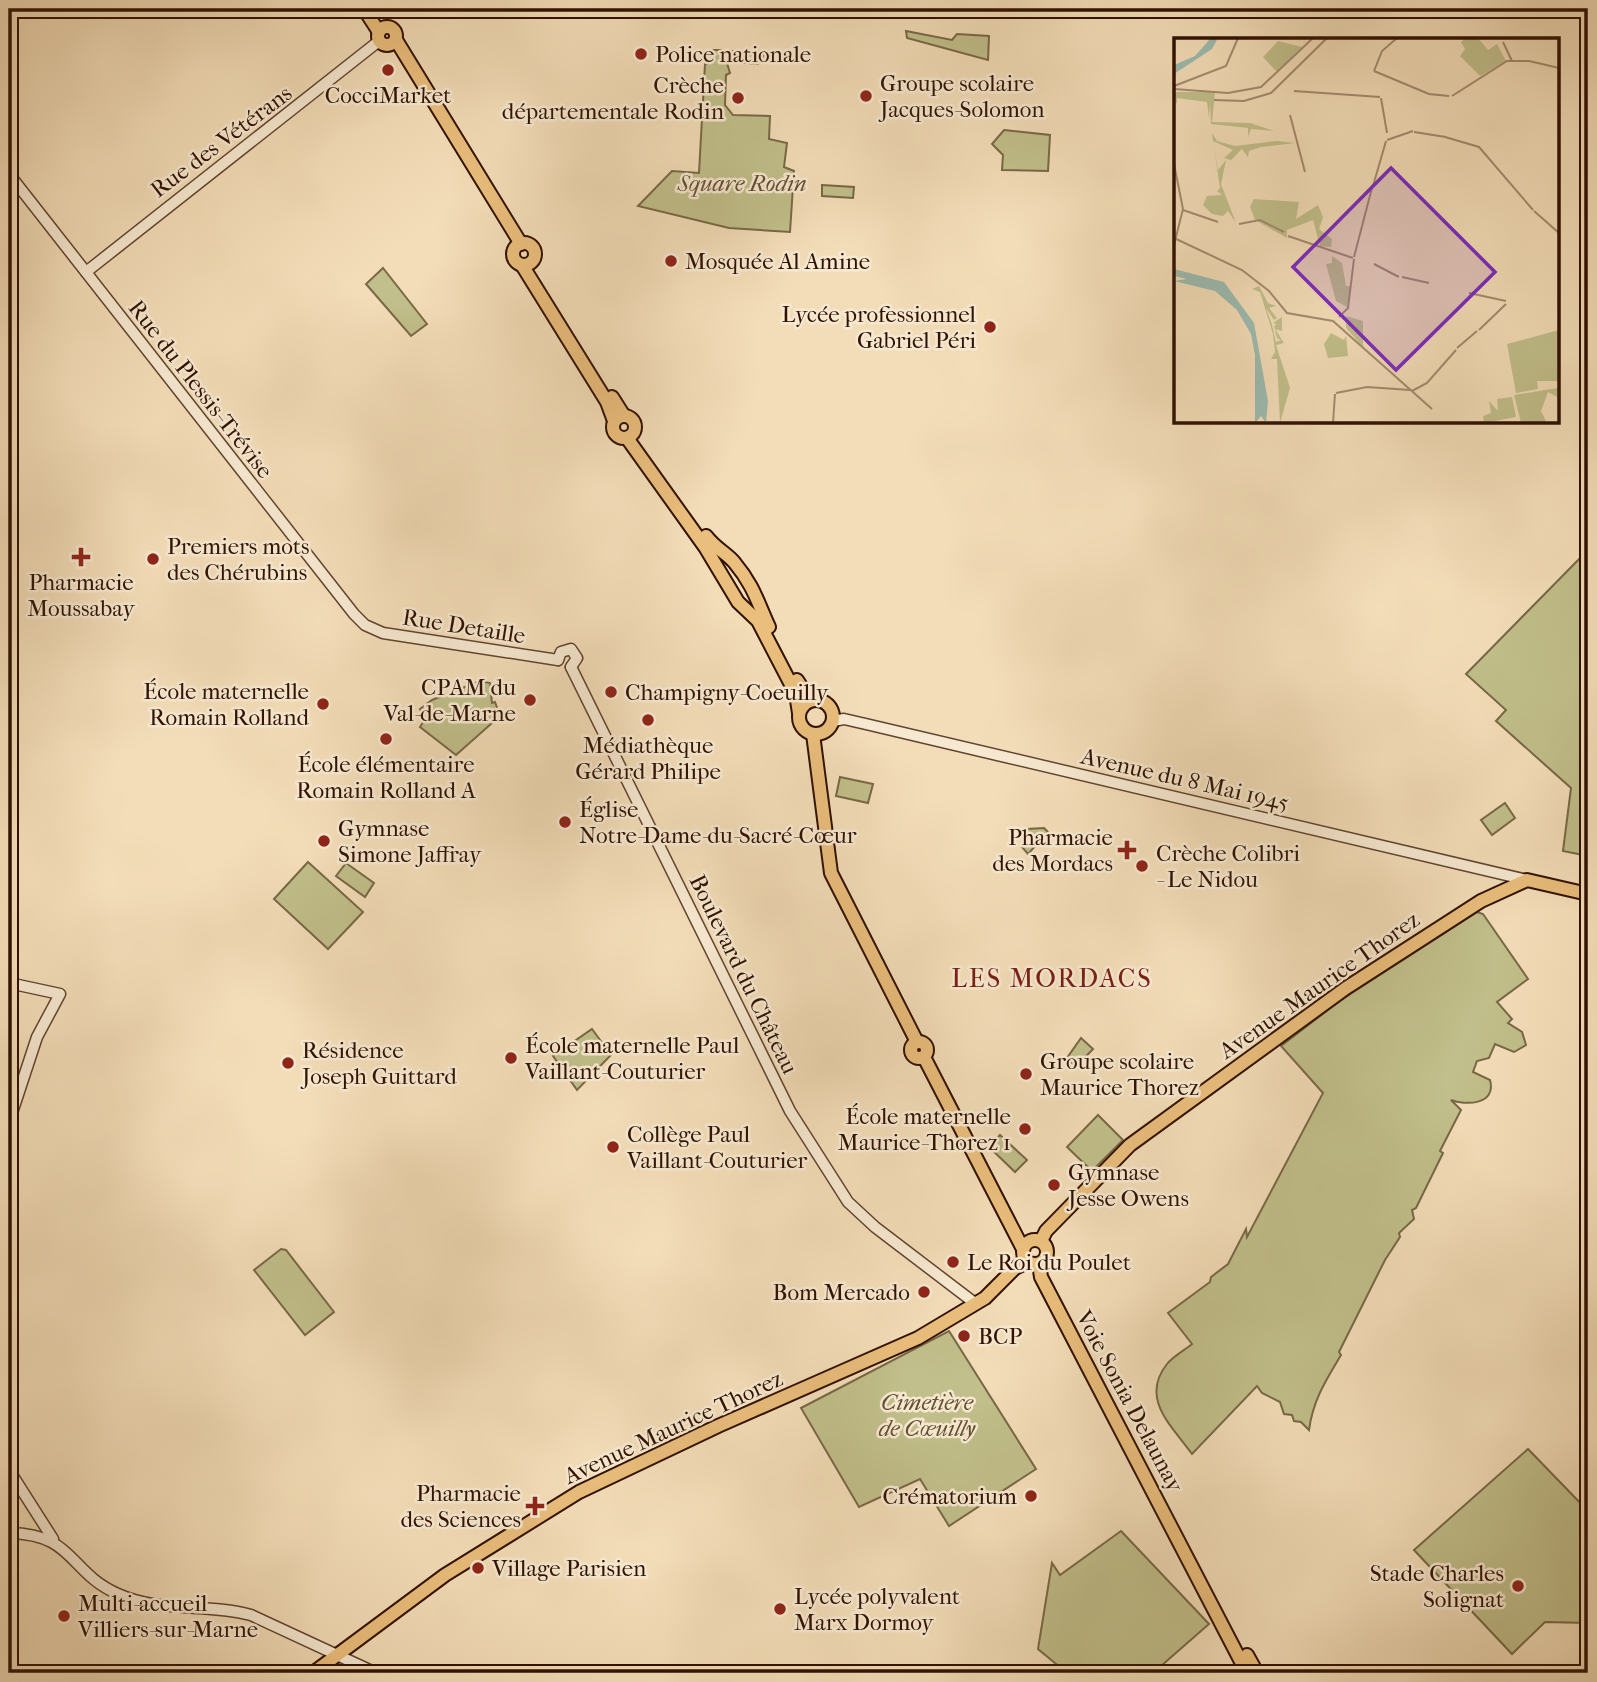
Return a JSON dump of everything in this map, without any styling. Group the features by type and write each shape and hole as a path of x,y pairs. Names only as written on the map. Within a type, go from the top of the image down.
{"main road":[{"path":"364,9 386,37 518,246 514,259 527,263 532,277 611,411 619,419 632,420 630,435 717,557 745,611 757,611"},
{"path":"373,9 386,37"},
{"path":"619,419 615,435 630,435"},
{"path":"717,557 728,556 748,581 757,611 796,694 801,726 813,734 828,730 833,721 833,712 827,703 810,701"},
{"path":"757,611 810,701"},
{"path":"799,713 810,701"},
{"path":"813,734 831,873 917,1042 911,1048 911,1053 916,1059 924,1057 1010,1220 1030,1251"},
{"path":"1527,880 1588,894"},
{"name":"Avenue Maurice Thorez","path":"337,1655 444,1575 579,1492 688,1440 918,1338 976,1304 981,1294 1030,1251 1045,1231 1130,1145 1387,960 1481,901 1527,880"},
{"name":"Voie Sonia Delaunay","path":"1030,1251 1041,1277 1188,1556 1257,1673"},
{"name":"Voie Sonia Delaunay","path":"1188,1556 1217,1619 1247,1673"},
{"path":"306,1673 337,1655"},
{"path":"313,1673 337,1655"}],"street":[{"name":"Rue des Vétérans","path":"86,272 386,37"},
{"name":"Rue du Plessis-Trévise","path":"9,174 321,574 365,625"},
{"name":"Rue Detaille","path":"365,625 383,633 558,660"},
{"path":"571,649 578,658 571,667 563,666 558,660 561,652 571,649"},
{"name":"Boulevard du Château","path":"571,667 790,1111 848,1202 878,1230 976,1304"},
{"name":"Avenue du 8 Mai 1945","path":"833,721 844,719 893,730 1527,880"},
{"path":"9,983 60,994 34,1045 9,1122"},
{"path":"9,1470 41,1530 76,1563 116,1594 147,1604 242,1612 376,1673"},
{"path":"9,1534 41,1530"}],"green space":[{"path":"644,9 694,9 693,16 643,14"},
{"path":"906,31 952,40 957,34 989,36 988,60 907,38"},
{"name":"Square Rodin","path":"712,50 723,50 730,73 726,75 725,105 733,115 770,116 769,139 787,143 784,167 794,171 790,232 729,228 638,206 672,171 699,173 705,64 711,63"},
{"path":"731,51 766,52 758,64 736,62"},
{"path":"1004,130 1050,135 1048,171 1002,170 1003,155 992,144"},
{"path":"822,185 854,187 853,198 822,196"},
{"path":"383,268 427,324 411,336 366,284"},
{"path":"1588,550 1588,856 1563,851 1571,788 1496,721 1506,710 1466,674"},
{"path":"480,681 490,683 492,703 495,702 500,716 456,755 420,727 425,719 420,709 432,700"},
{"path":"840,777 873,784 868,803 836,796"},
{"path":"1505,803 1515,818 1492,835 1481,820"},
{"path":"1044,828 1048,832 1028,854 1022,847 1027,829"},
{"path":"308,862 363,912 328,949 274,899"},
{"path":"346,863 374,883 365,897 336,876"},
{"path":"1477,912 1483,914 1528,979 1497,1002 1512,1019 1508,1023 1522,1032 1526,1045 1514,1052 1495,1044 1489,1058 1477,1061 1473,1072 1490,1080 1489,1095 1471,1103 1451,1100 1461,1110 1440,1151 1443,1153 1416,1208 1412,1210 1414,1219 1399,1233 1400,1237 1385,1260 1339,1352 1341,1355 1317,1400 1309,1430 1301,1422 1294,1421 1292,1415 1284,1414 1280,1402 1262,1393 1257,1386 1192,1454 1168,1423 1158,1401 1156,1389 1159,1377 1167,1364 1192,1344 1168,1313 1210,1282 1211,1277 1228,1264 1246,1229 1247,1237 1323,1093 1281,1046 1341,1000"},
{"path":"592,1029 611,1055 577,1090 553,1056"},
{"path":"1081,1038 1093,1049 1076,1067 1067,1058"},
{"path":"1098,1115 1123,1140 1092,1171 1067,1147"},
{"path":"1000,1135 1027,1160 1015,1172 989,1147"},
{"path":"281,1249 286,1250 334,1312 305,1335 254,1270"},
{"name":"Cimetière de Cœuilly","path":"949,1331 1036,1469 949,1526 920,1479 859,1507 801,1408"},
{"name":"Stade Charles Solignat","path":"1528,1449 1588,1511 1588,1623 1545,1622 1512,1654 1414,1550"},
{"path":"1121,1531 1209,1624 1153,1673 1067,1673 1038,1649 1052,1563 1060,1575"}],"place":[{"name":"Police nationale","path":"641,54"},
{"name":"CocciMarket","path":"388,70"},
{"name":"Groupe scolaire Jacques-Solomon","path":"866,96"},
{"name":"Crèche départementale Rodin","path":"738,98"},
{"name":"Mosquée Al Amine","path":"671,261"},
{"name":"Lycée professionnel Gabriel Péri","path":"990,327"},
{"name":"Pharmacie Moussabay","path":"81,557"},
{"name":"Premiers mots des Chérubins","path":"153,559"},
{"name":"Champigny-Coeuilly","path":"611,692"},
{"name":"CPAM du Val-de-Marne","path":"530,700"},
{"name":"École maternelle Romain Rolland","path":"323,704"},
{"name":"Médiathèque Gérard Philipe","path":"648,720"},
{"name":"École élémentaire Romain Rolland A","path":"386,739"},
{"name":"Église Notre-Dame-du-Sacré-Cœur","path":"565,822"},
{"name":"Gymnase Simone Jaffray","path":"324,841"},
{"name":"Pharmacie des Mordacs","path":"1127,850"},
{"name":"Crèche Colibri - Le Nidou","path":"1142,866"},
{"name":"École maternelle Paul Vaillant-Couturier","path":"511,1058"},
{"name":"Résidence Joseph Guittard","path":"288,1063"},
{"name":"Groupe scolaire Maurice Thorez","path":"1026,1074"},
{"name":"École maternelle Maurice-Thorez 1","path":"1025,1129"},
{"name":"Collège Paul Vaillant-Couturier","path":"613,1147"},
{"name":"Gymnase Jesse Owens","path":"1054,1185"},
{"name":"Le Roi du Poulet","path":"953,1262"},
{"name":"Bom Mercado","path":"924,1292"},
{"name":"BCP","path":"964,1336"},
{"name":"Crématorium","path":"1031,1496"},
{"name":"Pharmacie des Sciences","path":"535,1506"},
{"name":"Village Parisien","path":"478,1568"},
{"name":"Stade Charles Solignat","path":"1518,1586"},
{"name":"Lycée polyvalent Marx Dormoy","path":"780,1609"},
{"name":"Multi-accueil Villiers-sur-Marne","path":"64,1616"}],"district":[{"name":"LES MORDACS","path":"1052,978"}]}
